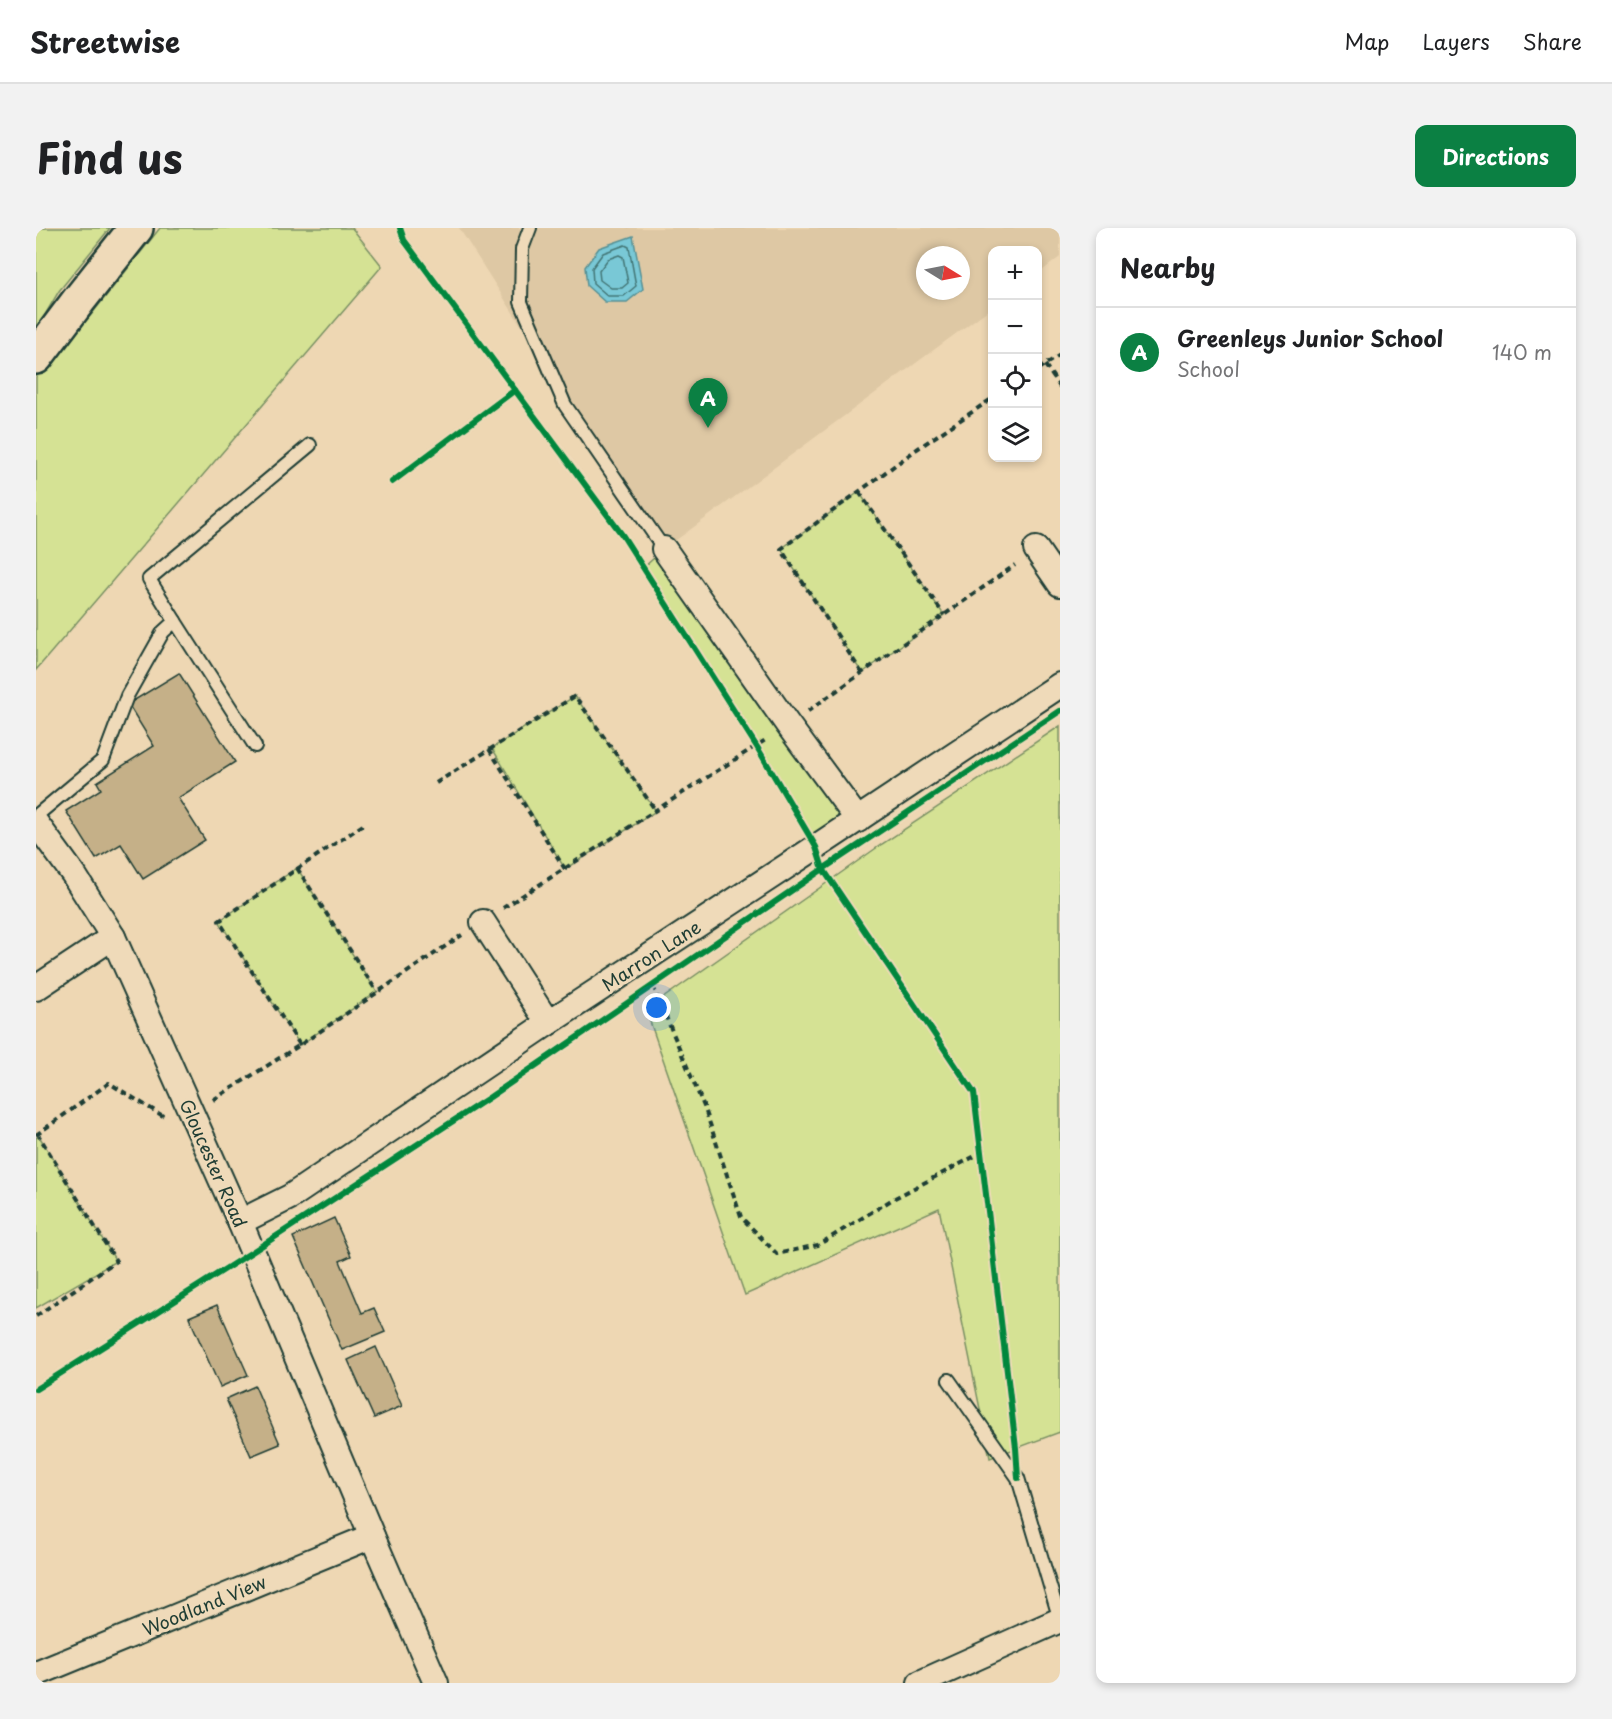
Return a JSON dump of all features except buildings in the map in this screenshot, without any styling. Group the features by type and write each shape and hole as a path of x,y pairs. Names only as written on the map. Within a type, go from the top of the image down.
{"street":[{"path":"36,357 136,228"},
{"path":"664,549 858,820"},
{"path":"1036,549 1060,584"},
{"name":"Marron Lane","path":"240,1222 290,1197 548,1023 1060,685"},
{"name":"Gloucester Road","path":"36,823 74,876 113,937 240,1222 436,1683"},
{"path":"483,922 548,1023"},
{"path":"36,988 113,937"},
{"name":"Woodland View","path":"36,1674 372,1536"},
{"path":"920,1683 1060,1620"}],"lane":[{"path":"530,228 522,249 520,302 565,405 664,549"},
{"path":"255,746 149,579 310,445"},
{"path":"36,816 103,760 127,696 162,632 175,621"},
{"path":"949,1380 1018,1478 1060,1620"}],"path":[{"path":"1042,367 1060,355"},
{"path":"1045,365 1060,387"},
{"path":"862,673 781,549 917,449 988,401"},
{"path":"859,492 944,615"},
{"path":"36,1315 116,1262 37,1136 109,1083 176,1123 300,1046 483,922 757,747 1036,549"},
{"path":"436,783 575,696 656,811"},
{"path":"751,737 763,757"},
{"path":"489,749 565,869"},
{"path":"300,1046 219,921 363,825"},
{"path":"297,868 378,992"},
{"path":"643,992 662,979"},
{"path":"653,986 705,1109 741,1217 777,1254 818,1245 893,1198 981,1153"},
{"path":"980,1143 982,1165"}],"shaded area":[{"path":"459,228 1060,228 1060,257 1042,271 1042,246 988,246 988,310 664,549"}],"green space":[{"path":"36,228 110,228 59,291 36,330"},
{"path":"160,228 352,228 382,266 36,670 36,377 91,315"},
{"path":"859,492 944,615 862,673 781,549"},
{"path":"664,549 858,820 816,847 643,568"},
{"path":"575,696 656,811 565,869 492,748"},
{"path":"1060,726 1060,1432 990,1458 939,1208 745,1295 646,1010 882,844"},
{"path":"297,868 377,992 300,1045 219,921"},
{"path":"39,1136 116,1261 36,1308 36,1138"}],"water":[{"path":"633,236 643,289 627,302 605,302 587,286 585,267 599,248"}],"cycle path":[{"path":"400,228 404,240 623,536 757,747 816,847 823,869 974,1093 1018,1478"},
{"path":"392,482 515,390"},
{"path":"36,1389 490,1097 823,869 1060,711"}],"place":[{"name":"Greenleys Junior School","path":"708,428"}]}
